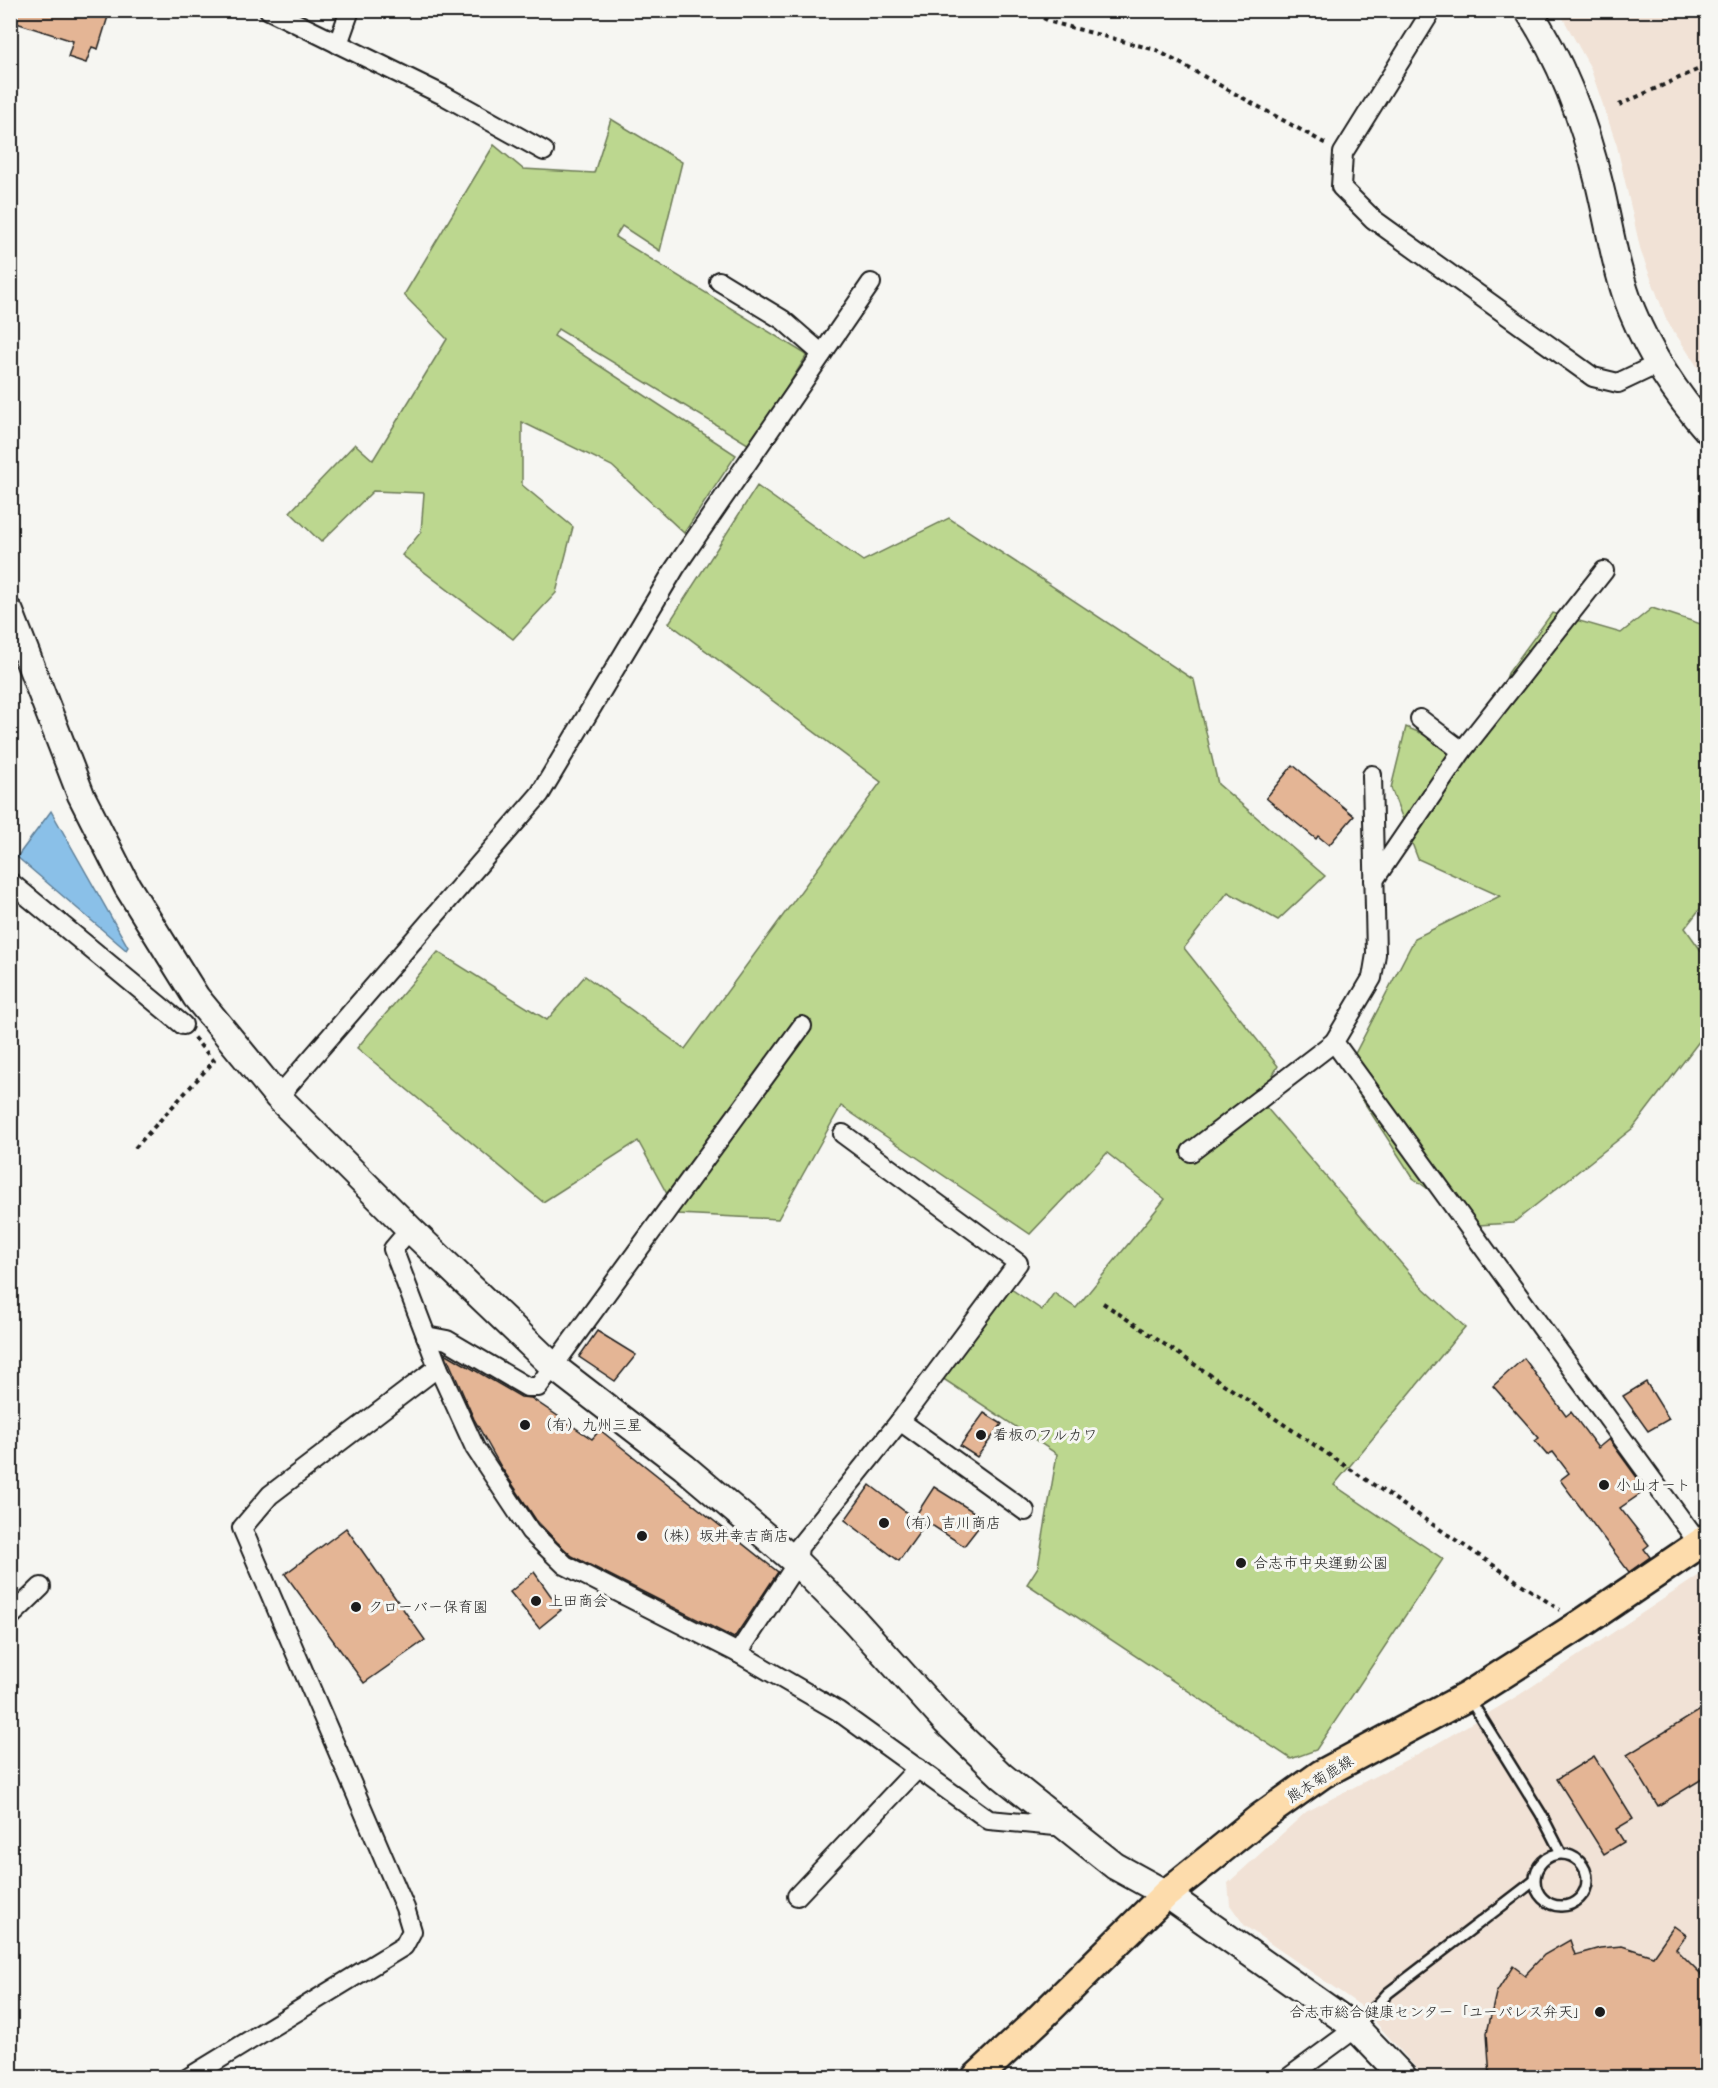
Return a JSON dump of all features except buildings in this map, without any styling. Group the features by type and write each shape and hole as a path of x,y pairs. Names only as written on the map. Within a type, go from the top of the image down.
{"main road":[{"name":"熊本菊鹿線","path":"976,2078 1166,1894 1260,1818 1322,1774 1468,1696 1581,1624 1703,1541"}],"street":[{"path":"269,10 443,94 544,151"},
{"path":"338,44 350,10"},
{"path":"1432,10 1343,153 1341,187 1373,219 1593,376 1618,382 1658,364"},
{"path":"1527,10 1561,67 1585,130 1615,256 1628,300 1658,364 1707,431"},
{"path":"719,281 783,320 822,354"},
{"path":"278,1097 540,794 675,568 871,283"},
{"path":"1374,880 1462,751 1604,571"},
{"path":"10,612 81,795 127,886 196,997 278,1097 410,1229 554,1367 684,1467 797,1563 853,1619 946,1722 1002,1776 1115,1866 1166,1894 1356,2028 1404,2078"},
{"path":"1420,719 1462,751"},
{"path":"1191,1152 1335,1042 1372,978 1376,954 1372,775"},
{"path":"10,882 183,1025"},
{"path":"426,1336 447,1340 526,1388 538,1387 802,1026"},
{"path":"1335,1042 1703,1541"},
{"path":"738,1653 797,1563 799,1547 900,1421 1018,1263 843,1134"},
{"path":"410,1229 393,1249 438,1367 475,1448 530,1531 565,1565 738,1653 838,1711 989,1820 1066,1827"},
{"path":"188,2078 404,1946 412,1930 405,1908 242,1528 270,1495 438,1367"},
{"path":"900,1421 1025,1511"},
{"path":"10,1617 42,1587"},
{"path":"797,1896 918,1768"},
{"path":"1288,2078 1356,2028"}],"lane":[{"path":"1468,1696 1541,1814 1561,1853"},
{"path":"1561,1853 1576,1858 1586,1870 1588,1885 1580,1899 1567,1906 1551,1905 1539,1896 1534,1881 1538,1867 1547,1857 1561,1853"},
{"path":"1356,2028 1388,1993 1534,1881"}],"path":[{"path":"1027,10 1051,22 1156,50 1343,153"},
{"path":"1619,105 1707,65"},
{"path":"135,1148 214,1061 183,1025"},
{"path":"1102,1303 1581,1624"}],"shaded area":[{"path":"1559,11 1707,11 1707,381 1667,321 1641,252 1617,146 1590,67"},
{"path":"1707,1570 1707,2077 1424,2077 1361,2006 1245,1926 1230,1905 1228,1883 1306,1812 1431,1747 1519,1695"}],"green space":[{"path":"611,119 682,162 660,251 622,226 615,237 807,355 751,446 558,329 554,336 736,455 684,533 612,466 522,422 522,485 573,527 556,593 513,639 402,555 421,532 424,493 373,491 321,542 290,512 355,444 373,460 447,339 404,295 494,145 523,169 594,173"},
{"path":"757,486 863,561 949,518 1194,680 1218,784 1325,876 1278,920 1228,892 1184,948 1278,1066 1259,1099 1419,1284 1465,1327 1334,1485 1443,1559 1316,1750 1291,1759 1027,1584 1038,1567 1057,1454 942,1378 1011,1289 1042,1310 1054,1293 1076,1308 1165,1199 1107,1153 1030,1234 841,1106 778,1219 678,1214 638,1141 543,1202 357,1048 438,952 547,1020 585,976 685,1049 881,782 669,623"},
{"path":"1652,608 1707,626 1707,900 1685,928 1707,959 1707,1031 1633,1128 1513,1223 1478,1225 1413,1178 1345,1073 1415,938 1500,896 1418,859 1391,788 1406,727 1462,750 1487,736 1508,673 1552,613 1621,633"}],"water":[{"path":"51,811 128,947 126,950 17,857"}],"place":[{"name":"（有）九州三星","path":"525,1425"},
{"name":"看板のフルカワ","path":"981,1435"},
{"name":"小山オート","path":"1604,1485"},
{"name":"（有）吉川商店","path":"884,1523"},
{"name":"（株）坂井幸吉商店","path":"642,1536"},
{"name":"合志市中央運動公園","path":"1241,1563"},
{"name":"上田商会","path":"536,1601"},
{"name":"クローバー保育園","path":"356,1607"},
{"name":"合志市総合健康センター「ユーパレス弁天」","path":"1600,2012"}]}
